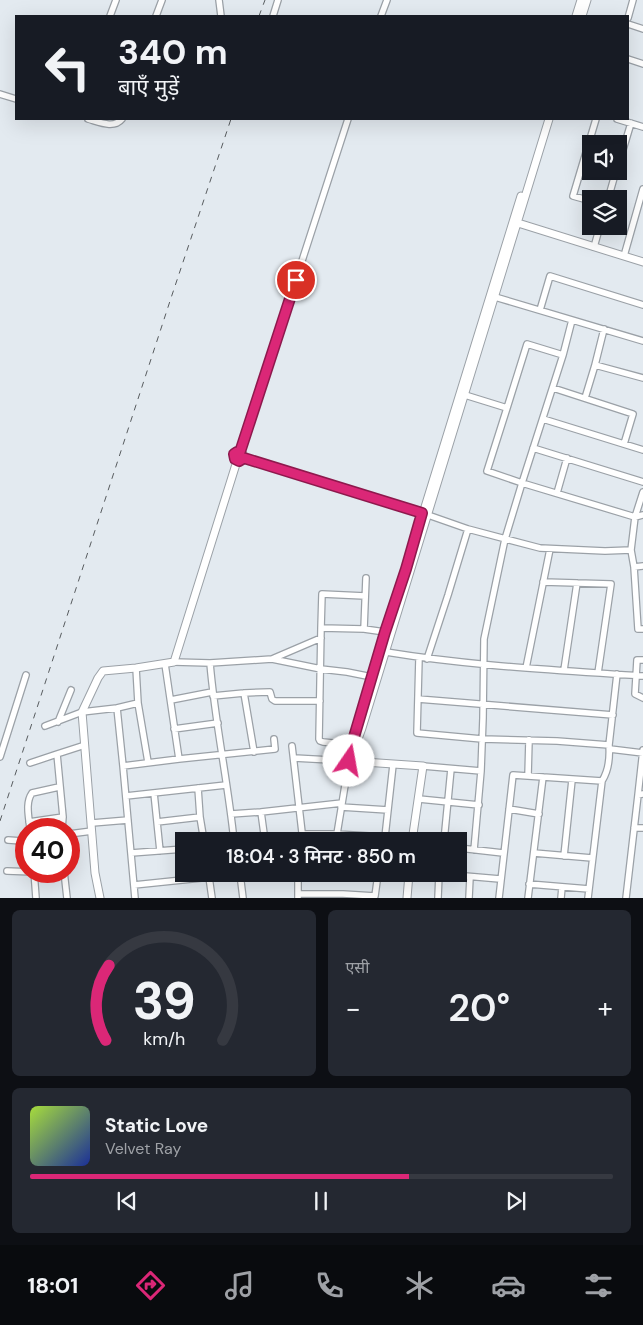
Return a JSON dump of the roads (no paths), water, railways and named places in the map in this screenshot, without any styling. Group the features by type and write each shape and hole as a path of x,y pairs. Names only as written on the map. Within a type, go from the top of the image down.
{"street":[{"path":"110,15 116,0"},
{"path":"156,15 162,0"},
{"path":"218,0 221,15"},
{"path":"273,15 278,0"},
{"path":"381,15 386,0"},
{"path":"576,15 581,0"},
{"path":"582,15 587,0"},
{"path":"629,15 633,0"},
{"path":"629,24 643,29"},
{"path":"629,59 643,64"},
{"path":"0,94 15,99"},
{"path":"92,120 110,124 116,124 122,120"},
{"path":"174,662 348,120"},
{"path":"354,744 362,728 386,652 425,514 544,120"},
{"path":"457,412 465,395 549,120"},
{"path":"582,198 573,196 596,120"},
{"path":"620,120 643,127"},
{"path":"627,135 630,123"},
{"path":"624,256 643,189"},
{"path":"636,214 643,216"},
{"path":"518,223 643,262"},
{"path":"594,246 597,235"},
{"path":"540,310 550,276 643,305"},
{"path":"495,297 643,341"},
{"path":"474,850 481,771 484,639 505,539 553,388 572,320"},
{"path":"585,398 604,329"},
{"path":"563,355 527,344 487,471 635,517 643,515"},
{"path":"595,365 643,378"},
{"path":"553,388 633,414 624,444"},
{"path":"465,395 507,408"},
{"path":"543,419 643,450"},
{"path":"533,448 643,482"},
{"path":"240,457 468,529 540,548 605,551 631,550"},
{"path":"557,493 567,458"},
{"path":"643,492 635,517 631,550 638,629 643,629"},
{"path":"337,832 354,737 385,632 425,514"},
{"path":"427,659 468,529"},
{"path":"526,668 550,549"},
{"path":"634,567 643,566"},
{"path":"364,629 366,578"},
{"path":"543,582 611,584 598,673"},
{"path":"564,670 577,583"},
{"path":"354,744 320,741 319,739 322,594 365,596"},
{"path":"321,628 364,629 385,632"},
{"path":"272,659 321,638"},
{"path":"386,652 419,658 483,665 643,676"},
{"path":"419,658 417,733 482,739 530,740 643,751 640,795 634,828 626,898"},
{"path":"100,898 95,873 82,712 103,671 174,662 210,663 272,659 372,677"},
{"path":"643,660 637,660 635,694 643,698"},
{"path":"210,663 233,832"},
{"path":"165,664 179,759"},
{"path":"136,668 138,703 148,762"},
{"path":"588,898 602,781 607,773 608,766 617,674"},
{"path":"0,757 26,675"},
{"path":"58,722 71,690"},
{"path":"171,700 213,694 270,692 272,699 275,701 320,701"},
{"path":"244,693 254,752"},
{"path":"418,699 612,715"},
{"path":"45,726 82,712 117,708 138,703"},
{"path":"117,708 135,898"},
{"path":"174,729 218,723"},
{"path":"123,766 275,749 274,739"},
{"path":"528,776 530,740"},
{"path":"30,763 85,744"},
{"path":"292,746 298,807 303,832"},
{"path":"56,754 62,817 58,818"},
{"path":"294,758 481,771"},
{"path":"386,832 393,765"},
{"path":"413,832 423,766"},
{"path":"445,832 452,769"},
{"path":"499,898 513,775 602,781"},
{"path":"528,898 543,777"},
{"path":"564,856 572,780"},
{"path":"126,796 226,785"},
{"path":"29,818 28,802 32,793 59,787"},
{"path":"198,788 202,832"},
{"path":"154,792 160,851"},
{"path":"419,799 479,805"},
{"path":"231,814 298,807 341,805 388,810"},
{"path":"509,809 539,814"},
{"path":"261,812 264,832"},
{"path":"157,822 200,817"},
{"path":"92,823 128,820"},
{"path":"634,828 643,828"},
{"path":"80,833 92,831"},
{"path":"8,840 15,840"},
{"path":"467,849 503,853"},
{"path":"132,853 175,850"},
{"path":"534,853 592,858"},
{"path":"8,871 15,871"},
{"path":"467,877 500,879"},
{"path":"469,898 470,877"},
{"path":"134,885 175,881"},
{"path":"210,882 212,898"},
{"path":"241,882 243,898"},
{"path":"298,882 298,896 375,897 377,882"},
{"path":"407,898 408,882"},
{"path":"438,898 440,882"},
{"path":"35,883 36,898"},
{"path":"65,883 67,898"},
{"path":"529,884 589,889"},
{"path":"561,898 562,887"}],"railway":[{"path":"259,15 265,0"},
{"path":"0,821 231,120"}]}
